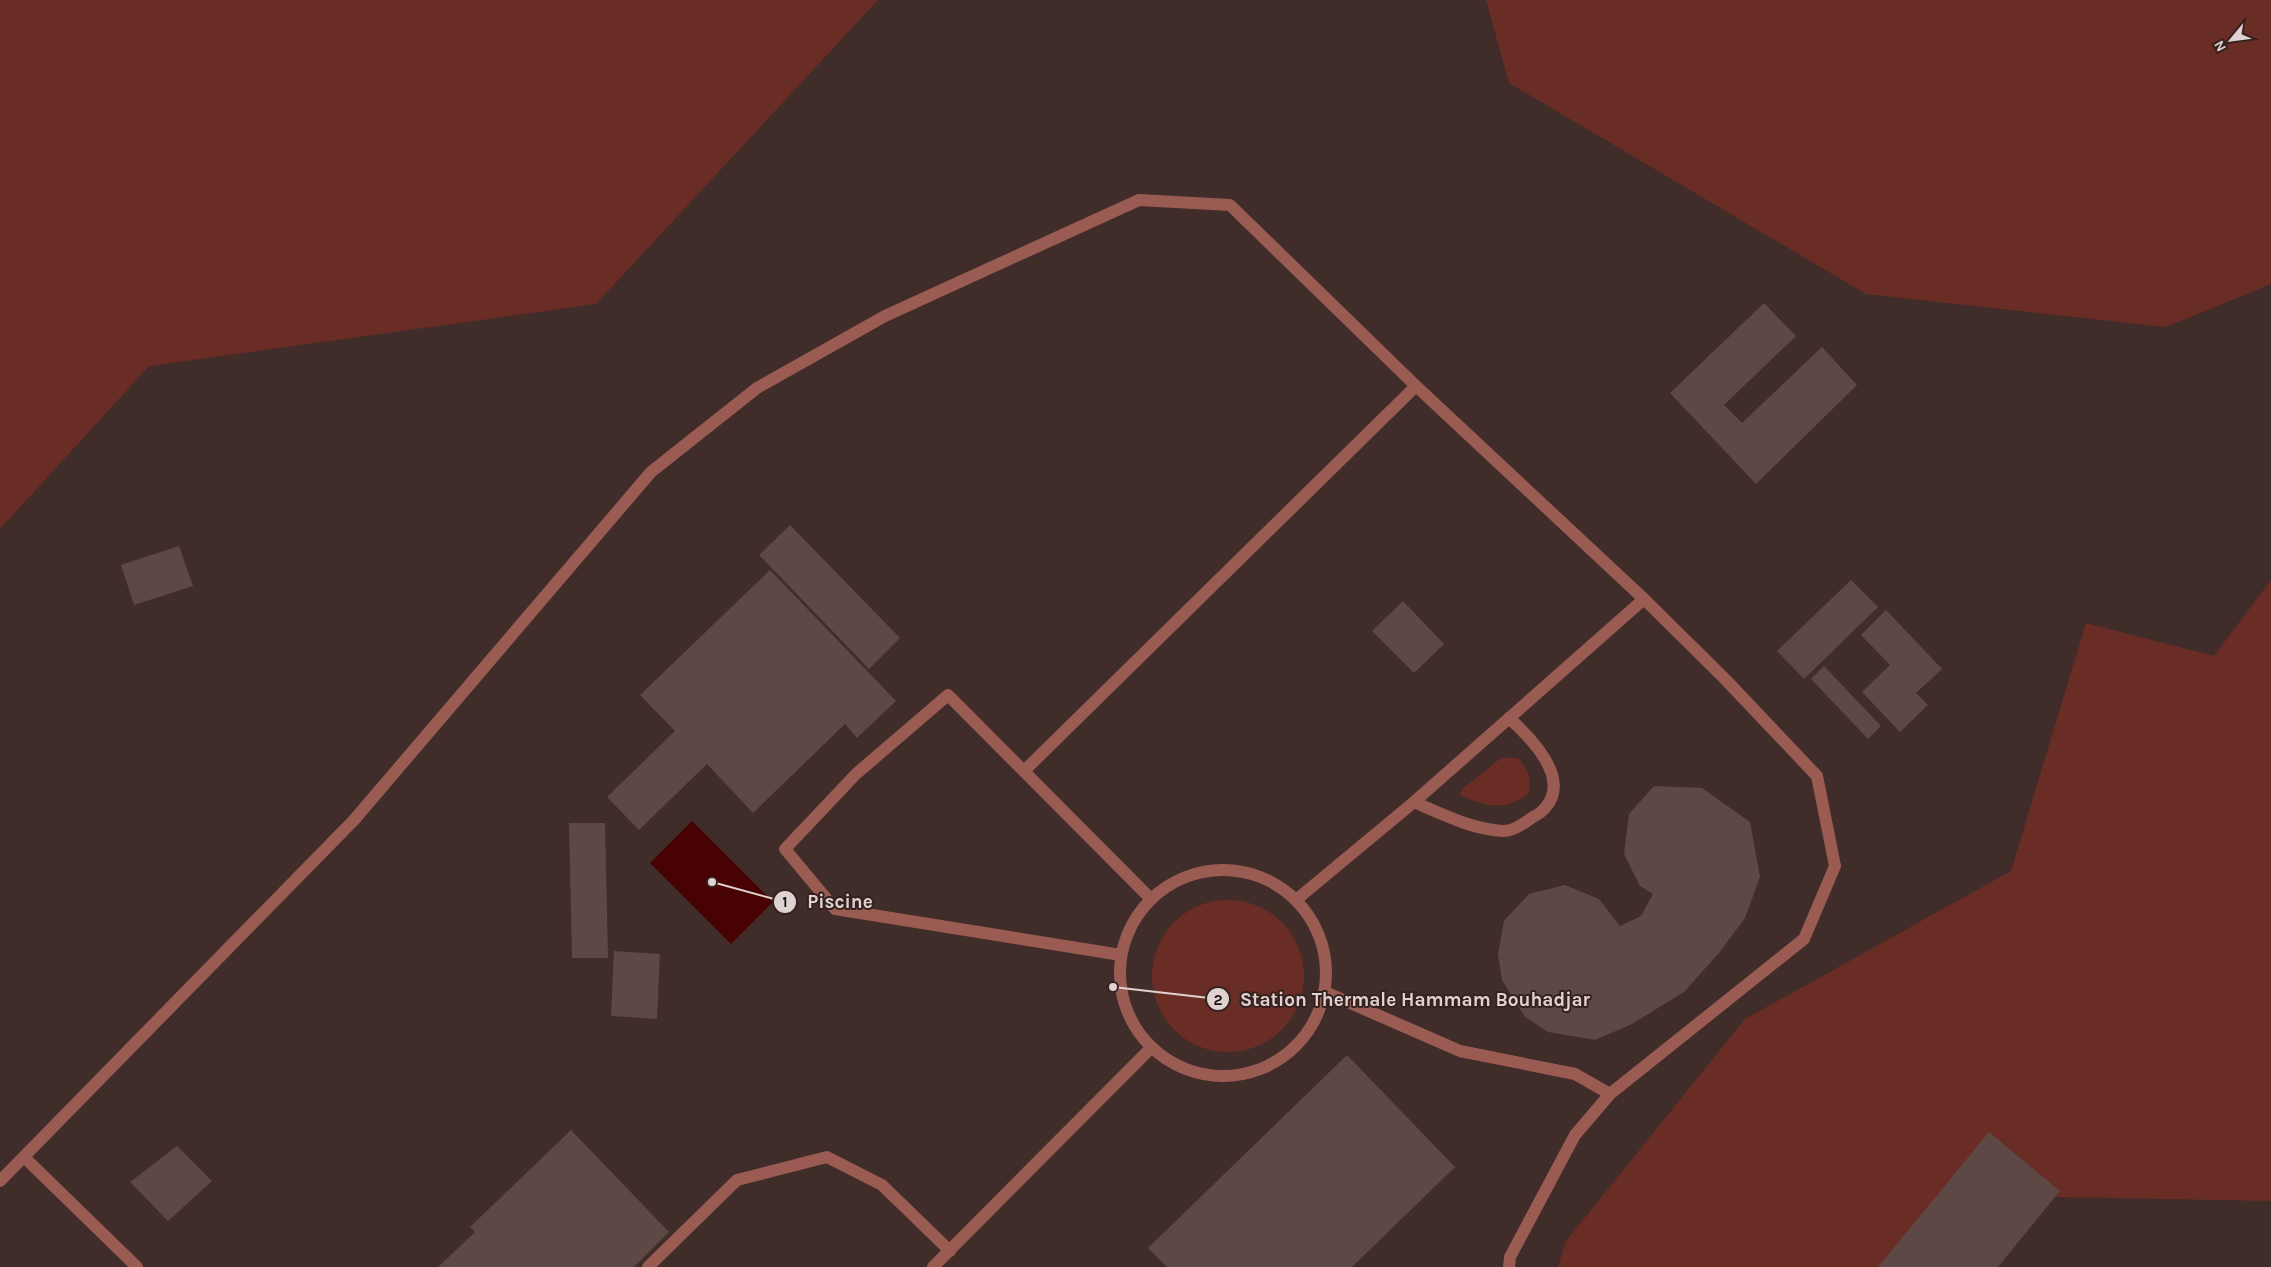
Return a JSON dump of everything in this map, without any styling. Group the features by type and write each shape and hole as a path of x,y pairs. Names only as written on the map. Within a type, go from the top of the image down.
{"street":[{"path":"0,1181 354,820 651,472 757,388 885,316 1140,200 1230,205 1416,386 1644,599 1725,679 1817,776 1834,866 1804,939 1610,1094 1576,1135 1510,1257 1509,1267"},
{"path":"1024,771 1416,386"},
{"path":"1296,900 1414,802 1644,599"},
{"path":"1120,955 835,909 785,849 856,774 948,695 1150,898"},
{"path":"1414,802 1452,818 1504,831 1526,822 1546,808 1554,793 1551,772 1540,750 1509,718"},
{"path":"1207,870 1240,870 1271,880 1296,900 1316,927 1326,959 1325,992 1314,1022 1295,1047 1269,1066 1239,1075 1207,1075 1177,1066 1151,1048 1130,1020 1120,989 1120,955 1131,924 1150,898 1176,879 1207,870"},
{"path":"1325,992 1460,1051 1575,1074 1610,1094"},
{"path":"933,1267 1151,1048"},
{"path":"24,1157 137,1267"},
{"path":"648,1267 737,1180 827,1157 882,1185 950,1251"}],"shaded area":[{"path":"0,0 878,0 596,304 149,366 0,529"},
{"path":"1486,0 2271,0 2271,284 2166,327 1866,294 1509,83"},
{"path":"2271,580 2271,1201 1998,1196 1911,1267 1558,1267 1566,1241 1745,1019 2011,871 2086,623 2214,656"},
{"path":"1501,758 1518,758 1522,762 1527,771 1530,784 1528,794 1503,805 1486,804 1460,795 1462,789"},
{"path":"692,821 773,902 731,944 650,863"},
{"path":"1228,900 1243,901 1257,905 1282,922 1299,947 1303,961 1303,991 1299,1005 1282,1030 1257,1047 1243,1051 1228,1052 1213,1051 1199,1047 1174,1030 1157,1005 1153,991 1152,976 1153,961 1157,947 1174,922 1199,905 1213,901"}],"building":[{"path":"1764,303 1796,336 1724,405 1742,423 1822,347 1857,385 1756,484 1670,393"},
{"path":"790,525 900,638 869,669 759,555"},
{"path":"179,546 193,586 134,605 121,565"},
{"path":"770,570 896,701 857,738 845,724 753,813 707,764 639,830 607,797 675,731 640,695"},
{"path":"1851,580 1878,607 1804,679 1777,651"},
{"path":"1403,601 1444,644 1414,673 1372,631"},
{"path":"1886,610 1942,669 1916,693 1928,705 1900,732 1862,692 1890,665 1861,635"},
{"path":"1824,666 1881,726 1868,739 1811,679"},
{"path":"1654,786 1702,788 1750,822 1760,877 1745,918 1719,953 1684,992 1632,1024 1595,1040 1548,1032 1525,1017 1502,980 1498,954 1504,921 1529,894 1565,885 1599,899 1620,926 1641,916 1653,894 1640,886 1624,854 1629,814"},
{"path":"569,823 605,823 608,958 572,958"},
{"path":"614,951 660,954 657,1019 611,1016"},
{"path":"1347,1055 1455,1167 1352,1267 1167,1267 1148,1248"},
{"path":"571,1130 669,1232 634,1267 438,1267 475,1232 470,1227"},
{"path":"1989,1132 2060,1191 1998,1267 1878,1267"},
{"path":"177,1146 212,1181 168,1221 130,1182"}],"place":[{"name":"Piscine","path":"712,882"},
{"name":"Station Thermale Hammam Bouhadjar","path":"1113,987"}]}
